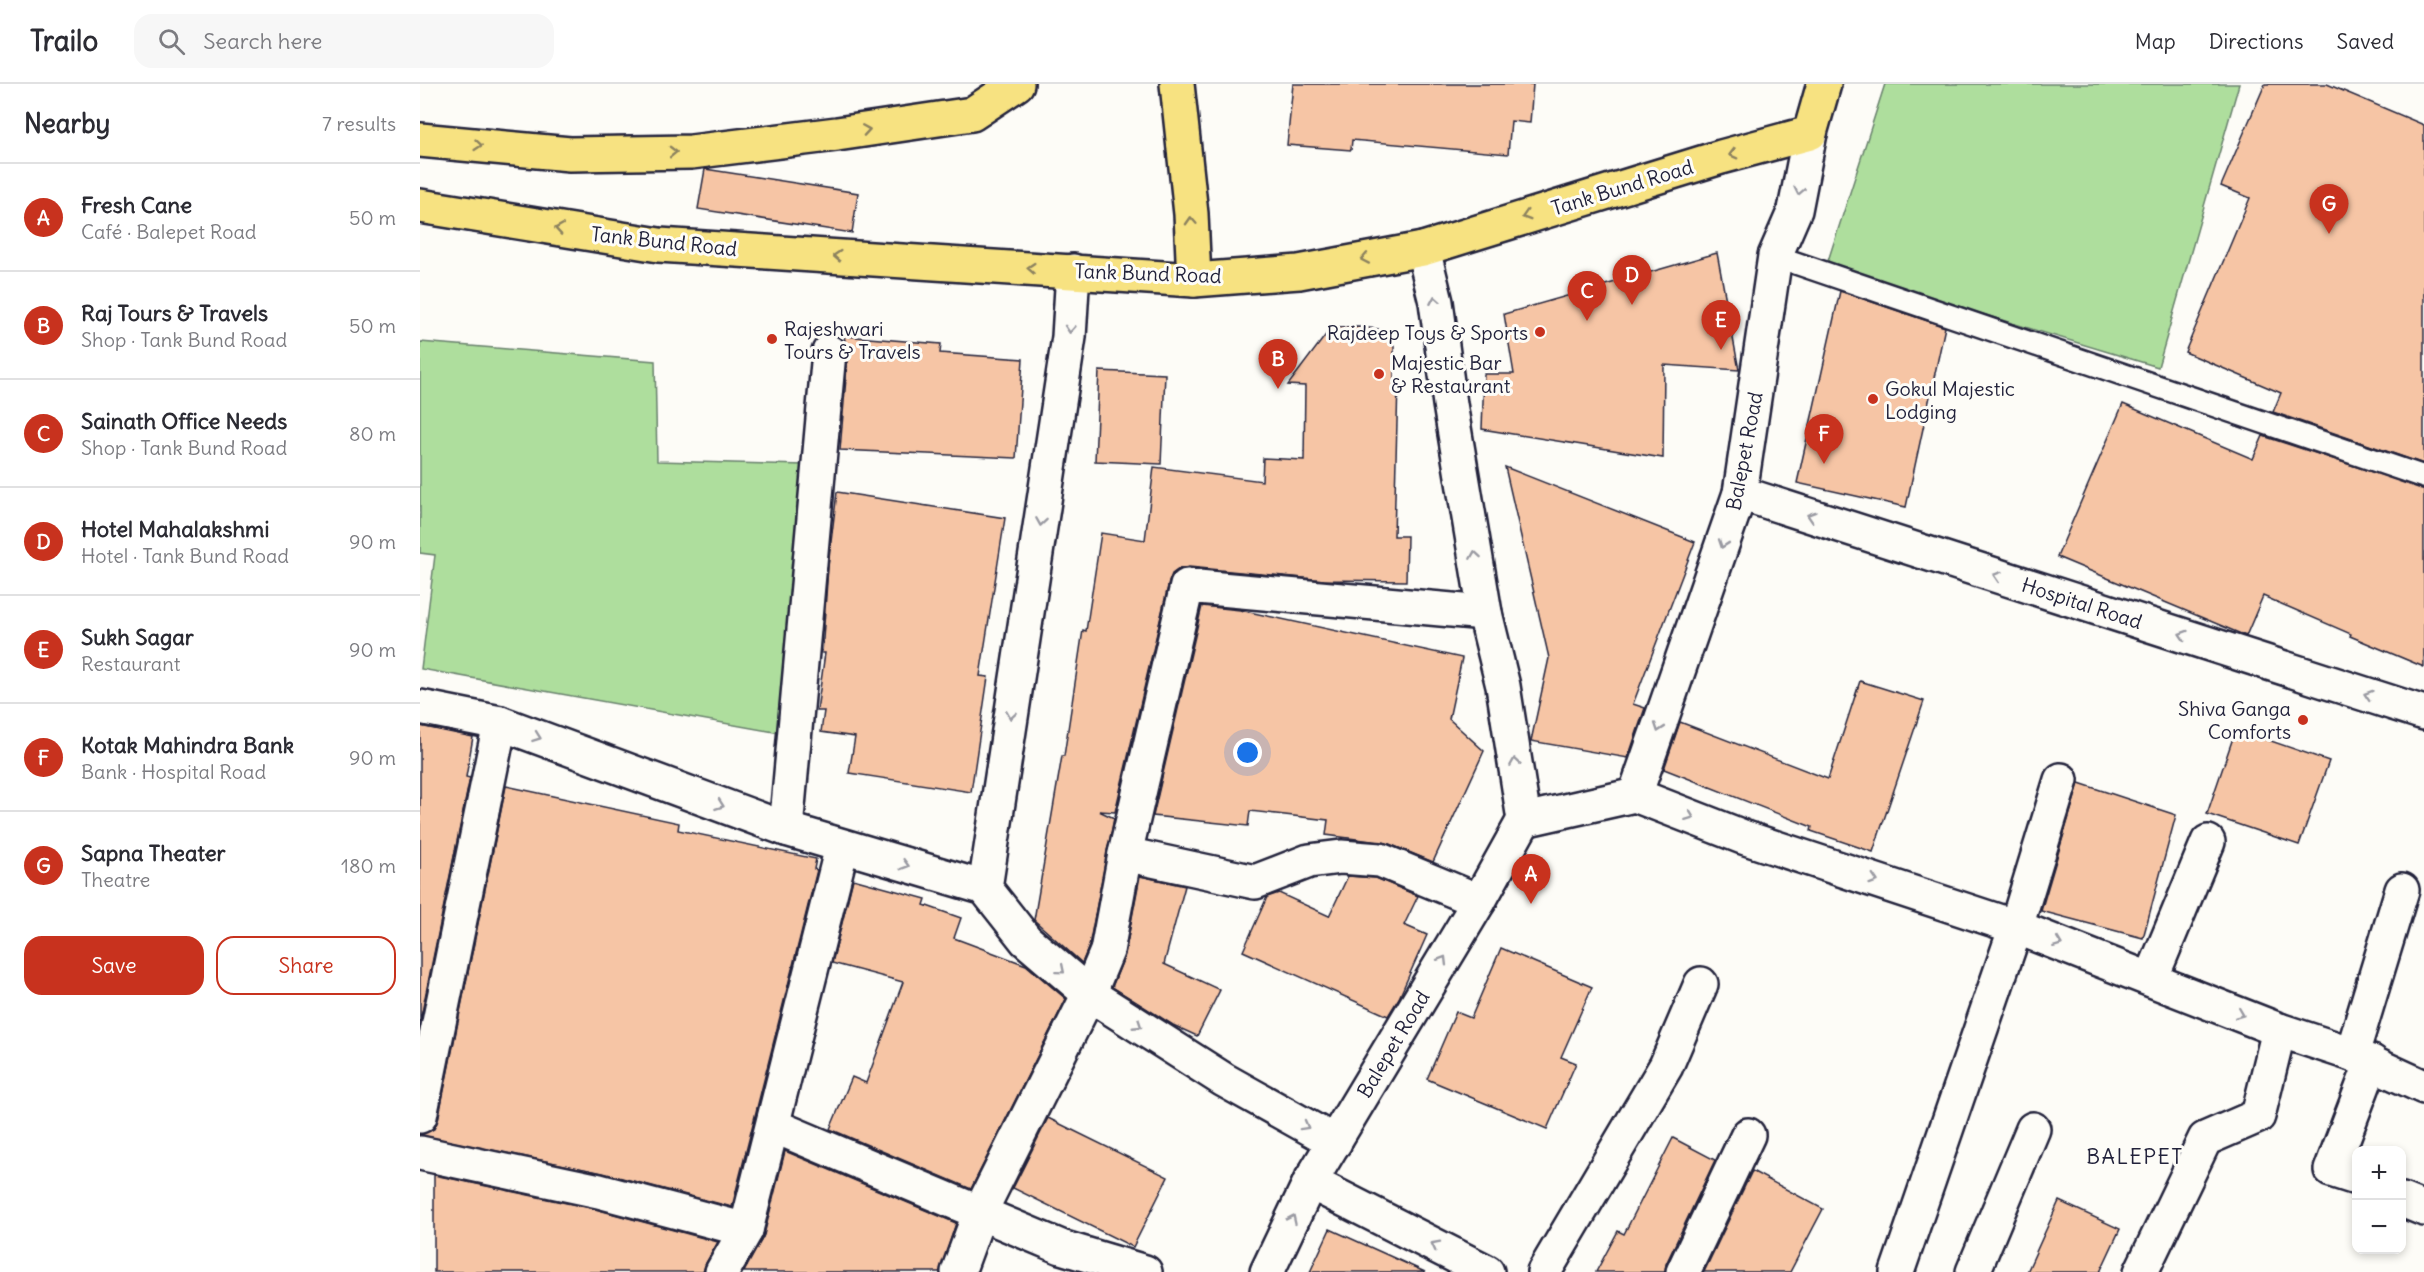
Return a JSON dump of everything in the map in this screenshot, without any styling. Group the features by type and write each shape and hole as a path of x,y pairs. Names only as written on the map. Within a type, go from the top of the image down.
{"main road":[{"path":"420,140 570,154 691,152 972,114 1017,84"},
{"path":"1177,84 1191,214 1194,280"},
{"path":"1810,134 1824,84"},
{"name":"Tank Bund Road","path":"420,206 659,245 1194,280 1299,272 1423,249 1721,157 1810,134"}],"street":[{"name":"Balepet Road","path":"1635,795 1740,493 1775,256 1795,210 1810,134"},
{"path":"1423,249 1436,302 1450,404 1485,613 1503,686 1524,820 1635,795 1743,837 2016,927 2279,1030 2362,1058 2424,1087"},
{"path":"985,888 1069,337 1073,271"},
{"path":"786,830 829,352"},
{"name":"Hospital Road","path":"1740,493 2424,713"},
{"path":"958,1272 980,1212 1089,994 1107,951 1125,854 1187,586 1485,613"},
{"path":"420,707 500,723 786,830 985,888 1026,940 1089,994 1224,1080 1335,1142"},
{"path":"420,1116 500,723"},
{"path":"1897,1272 2016,927 2061,780"},
{"name":"Balepet Road","path":"1267,1272 1310,1182 1479,901 1524,820"},
{"path":"2151,979 2208,842"},
{"path":"722,1272 746,1230 774,1126 842,847"},
{"path":"1125,854 1255,882 1309,861 1341,857 1380,860 1479,901"},
{"path":"2352,1177 2331,1170 2362,1058 2402,890"},
{"path":"1544,1272 1666,1066 1701,984"},
{"path":"2141,1272 2205,1139 2258,1116 2279,1030"},
{"path":"774,1126 1061,1247 1145,1272"},
{"path":"1973,1272 2033,1129"},
{"path":"1683,1272 1748,1135"},
{"path":"420,1153 599,1191 746,1230"},
{"path":"1310,1182 1487,1272"},
{"path":"2406,1202 2424,1209"}],"lane":[{"path":"1775,256 2424,477"}],"green space":[{"path":"1885,84 2239,84 2158,367 1826,267"},
{"path":"420,342 655,361 657,461 805,465 780,733 421,669 435,555 420,553"}],"building":[{"path":"1293,84 1533,84 1530,123 1511,121 1508,154 1352,140 1351,150 1287,145"},
{"path":"2265,84 2327,84 2424,125 2424,464 2273,412 2281,393 2185,352 2250,198 2221,186"},
{"path":"705,169 858,193 852,233 698,209"},
{"path":"1717,253 1739,370 1664,365 1663,458 1482,429 1484,374 1514,374 1504,314"},
{"name":"Gokul Majestic Lodging","path":"1840,291 1945,327 1906,507 1797,483"},
{"path":"1331,328 1378,329 1390,334 1394,346 1394,383 1398,383 1394,536 1407,536 1406,581 1324,580 1189,567 1179,569 1172,574 1115,812 1099,811 1114,818 1089,946 1082,963 1034,920 1062,756 1064,756 1083,630 1086,631 1101,533 1145,540 1154,467 1262,481 1263,458 1304,460 1305,386 1288,385"},
{"path":"844,336 941,344 940,353 1023,359 1016,458 840,450 848,354"},
{"path":"1099,371 1165,374 1161,464 1095,461"},
{"path":"2123,404 2253,459 2263,436 2424,489 2424,667 2263,596 2246,636 2057,557"},
{"path":"1505,467 1695,542 1633,704 1645,708 1628,758 1531,741 1549,658"},
{"path":"837,492 1005,518 980,676 988,677 971,792 849,773 855,737 821,732 824,711 817,711 825,653 822,653 828,567"},
{"path":"1202,606 1240,610 1462,658 1449,719 1484,751 1433,862 1387,843 1326,835 1328,820 1250,811 1248,826 1153,816"},
{"path":"1860,681 1924,701 1873,852 1811,831 1812,827 1664,769 1680,722 1828,779"},
{"path":"420,726 473,737 466,777 470,778 420,1022"},
{"path":"2236,729 2329,761 2299,845 2207,814"},
{"path":"2079,783 2176,815 2143,938 2041,911"},
{"path":"506,786 679,823 678,830 816,859 814,869 817,870 732,1207 603,1173 420,1135 434,1129 438,1120"},
{"path":"1140,876 1185,886 1164,964 1220,990 1197,1036 1173,1025 1112,987 1125,954"},
{"path":"1348,876 1376,878 1418,896 1404,925 1427,935 1399,998 1388,1016 1243,951 1267,897 1279,893 1329,916"},
{"path":"853,879 926,899 924,905 961,918 954,938 1026,965 1066,999 971,1189 830,1129 852,1077 866,1083 903,982 832,963"},
{"path":"1501,948 1592,987 1561,1057 1576,1063 1547,1129 1427,1079 1456,1012 1471,1018"},
{"path":"1048,1118 1168,1177 1133,1247 1013,1188"},
{"path":"1673,1138 1715,1160 1666,1264 1665,1272 1596,1272 1618,1231 1624,1234"},
{"path":"785,1151 956,1223 940,1272 744,1272 764,1235"},
{"path":"1752,1171 1823,1209 1790,1272 1704,1272"},
{"path":"434,1175 595,1209 718,1242 703,1272 434,1272"},
{"path":"2059,1201 2120,1229 2100,1272 2027,1272"},
{"path":"1330,1229 1425,1272 1310,1272"}],"place":[{"name":"Sapna Theater","path":"2329,234"},
{"name":"Hotel Mahalakshmi","path":"1632,305"},
{"name":"Sainath Office Needs","path":"1587,321"},
{"name":"Rajdeep Toys & Sports","path":"1540,332"},
{"name":"Rajeshwari Tours & Travels","path":"772,339"},
{"name":"Sukh Sagar","path":"1721,350"},
{"name":"Majestic Bar & Restaurant","path":"1379,374"},
{"name":"Raj Tours & Travels","path":"1278,389"},
{"name":"Gokul Majestic Lodging","path":"1873,399"},
{"name":"Kotak Mahindra Bank","path":"1824,464"},
{"name":"Shiva Ganga Comforts","path":"2303,720"},
{"name":"Fresh Cane","path":"1531,904"}],"district":[{"name":"BALEPET","path":"2135,1156"}]}
